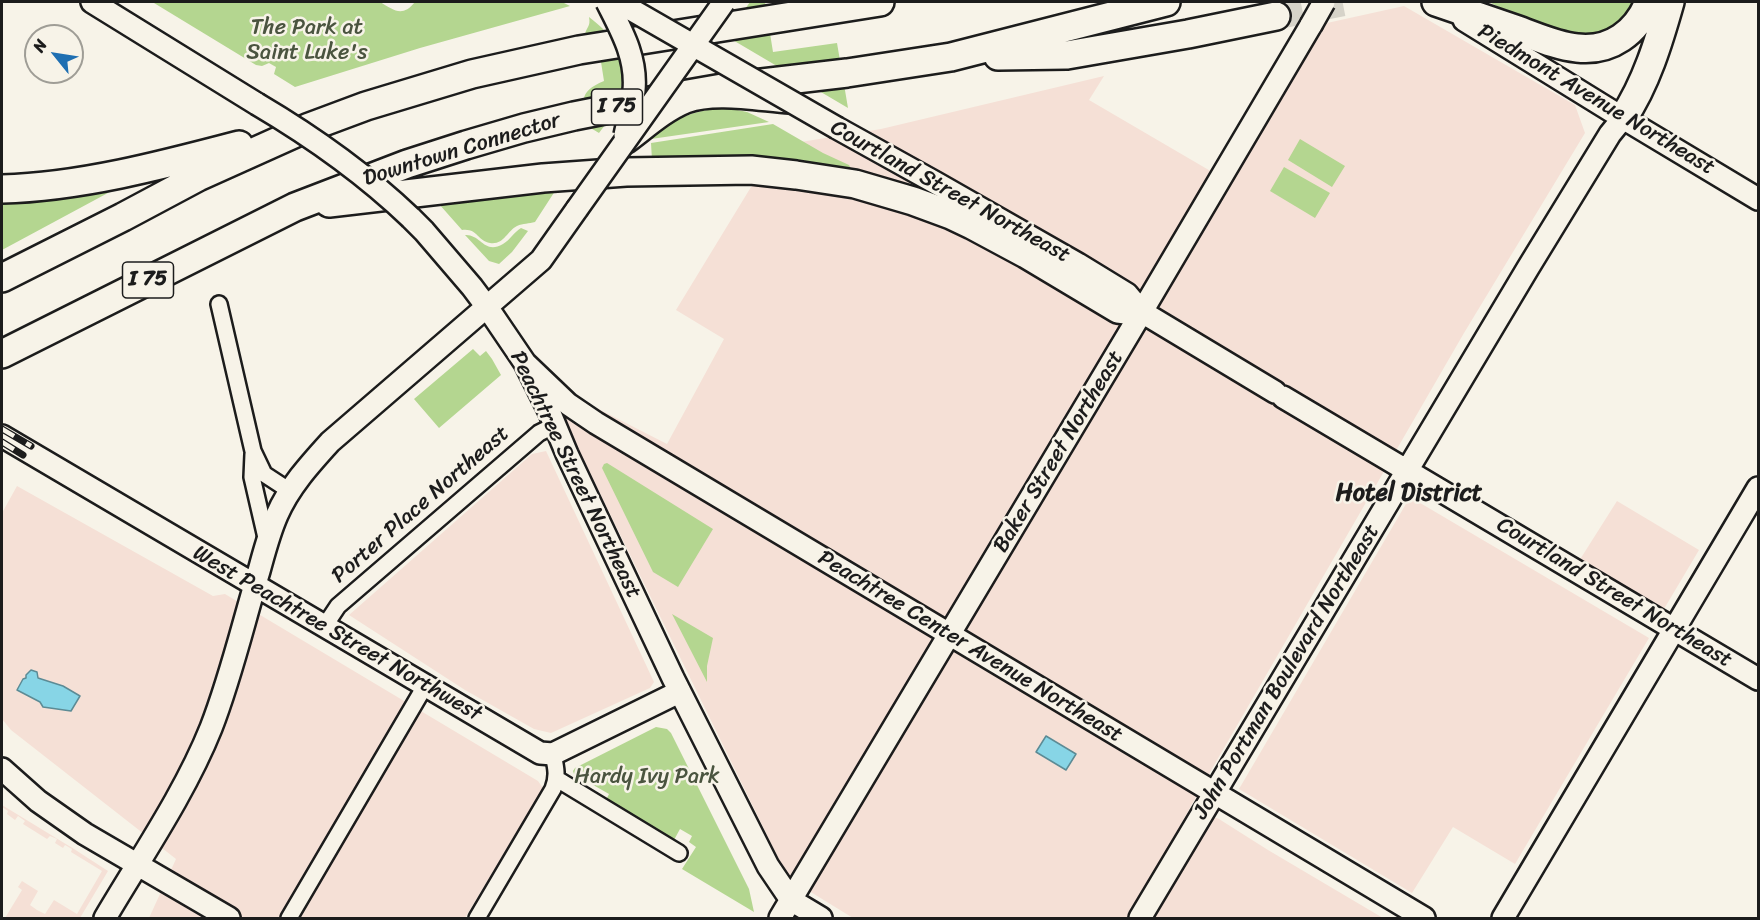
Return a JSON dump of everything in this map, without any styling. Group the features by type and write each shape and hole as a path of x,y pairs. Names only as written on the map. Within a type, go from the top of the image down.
{"highway":[{"path":"2,278 123,218 198,177 307,128 366,106 472,74 579,50 880,2"},
{"name":"Downtown Connector","path":"2,354 295,207 407,164 524,128 574,116 728,87 847,73 951,57 1166,2"},
{"path":"1435,2 1552,41 1578,48 1594,48 1622,39 1636,27 1649,2"},
{"path":"1623,118 1633,104 1649,67 1670,2"},
{"path":"951,57 1067,55 1276,16"},
{"path":"2,189 67,184 188,158 307,128"},
{"path":"295,207 543,178 626,172 751,170 796,175 855,184 951,215 1017,249 1118,309 1142,312"}],"main road":[{"name":"Peachtree Street Northeast","path":"92,2 336,154 411,218 488,308 525,363 679,692 768,867 785,909 821,918"},
{"path":"607,2 629,48 634,75 634,90 622,146"},
{"name":"Courtland Street Northeast","path":"618,2 1078,264 1127,294 1142,312 1758,679"},
{"path":"105,918 185,784 211,728 232,667 267,543 277,515 290,491 330,442 542,260 724,2"},
{"name":"Baker Street Northeast","path":"785,909 1142,312 1324,2"},
{"name":"Piedmont Avenue Northeast","path":"1435,2 1758,199"},
{"path":"622,146 685,102 726,97 790,102"},
{"name":"John Portman Boulevard Northeast","path":"1140,918 1528,268 1610,134 1623,118"},
{"name":"Peachtree Center Avenue Northeast","path":"525,363 568,404 596,423 1424,918"},
{"name":"West Peachtree Street Northwest","path":"2,436 534,751 553,754"},
{"path":"1503,918 1758,488"},
{"path":"553,754 679,692"},
{"path":"2,769 20,786 61,817 229,918"}],"street":[{"path":"219,303 253,451 264,474 290,491"},
{"name":"Porter Place Northeast","path":"324,627 338,606 539,433 555,425"},
{"path":"253,451 252,477 267,543"},
{"path":"289,918 425,686"},
{"path":"477,918 557,779 553,754"},
{"path":"557,779 679,853"}],"shaded area":[{"path":"1404,6 1575,105 1585,133 1464,333 1128,918 853,918 788,878 564,420 579,399 667,444 724,339 676,310 776,146 881,129 1104,76 1089,100 1231,183 1327,23"},
{"path":"546,451 654,682 650,688 551,733 534,729 465,690 349,615 532,454"},
{"path":"17,486 213,596 225,594 538,781 543,788 465,918 149,918 176,859 11,730 2,719 2,513"},
{"path":"1410,497 1649,638 1515,864 1453,827 1412,893 1239,789"},
{"path":"1617,501 1699,550 1664,609 1579,561"},
{"path":"2,805 74,849 108,871 80,918 5,918 22,890 18,887 22,881 38,891 30,905 37,910 45,914 54,900 77,914 102,871 71,852 72,849 65,845 63,848 55,843 57,839 50,836 47,839 23,824 25,821 18,816 15,820 7,814 8,811"},
{"path":"1203,813 1219,819 1383,918 1140,918"}],"green space":[{"name":"The Park at Saint Luke's","path":"155,2 380,2 398,11 406,10 415,2 562,2 570,6 420,48 295,87 274,74 276,67 269,63 262,66 256,65"},
{"path":"750,2 765,2 773,52 837,43 848,108 726,36"},
{"path":"1489,2 1639,2 1630,18 1586,42 1519,17"},
{"path":"589,17 610,38 616,48 622,70 618,104 599,133 589,127 584,105 589,89 604,81 601,62 594,63 586,46 585,35"},
{"path":"728,108 747,112 769,122 651,139 668,125 686,116 706,110"},
{"path":"773,124 849,165 856,177 652,160 651,143"},
{"path":"1300,139 1345,166 1332,187 1288,160"},
{"path":"1284,167 1330,193 1315,218 1270,191"},
{"path":"119,187 2,250 2,203 59,198"},
{"path":"557,188 535,222 517,226 502,240 495,243 482,240 471,231 462,230 439,204"},
{"path":"521,228 528,231 512,252 499,264 489,261 465,235 487,246 497,247"},
{"path":"473,349 480,356 486,351 501,375 439,428 414,399"},
{"path":"607,463 713,529 678,587 653,572 602,468"},
{"path":"672,614 713,638 707,666 707,682"},
{"name":"Hardy Ivy Park","path":"656,727 667,729 671,733 749,889 754,912 682,869 696,847 689,842 692,836 680,829 674,840 606,800 609,794 574,774 575,768"}],"water":[{"path":"31,670 37,672 38,678 63,686 80,696 71,711 43,707 40,702 17,690"},
{"path":"1046,736 1076,754 1066,770 1036,752"}],"tunnel":[{"path":"1276,16 1347,2"}],"railway":[{"path":"2,429 31,446"},
{"path":"2,442 23,455"}],"district":[{"name":"Hotel District","path":"1409,494"}]}
